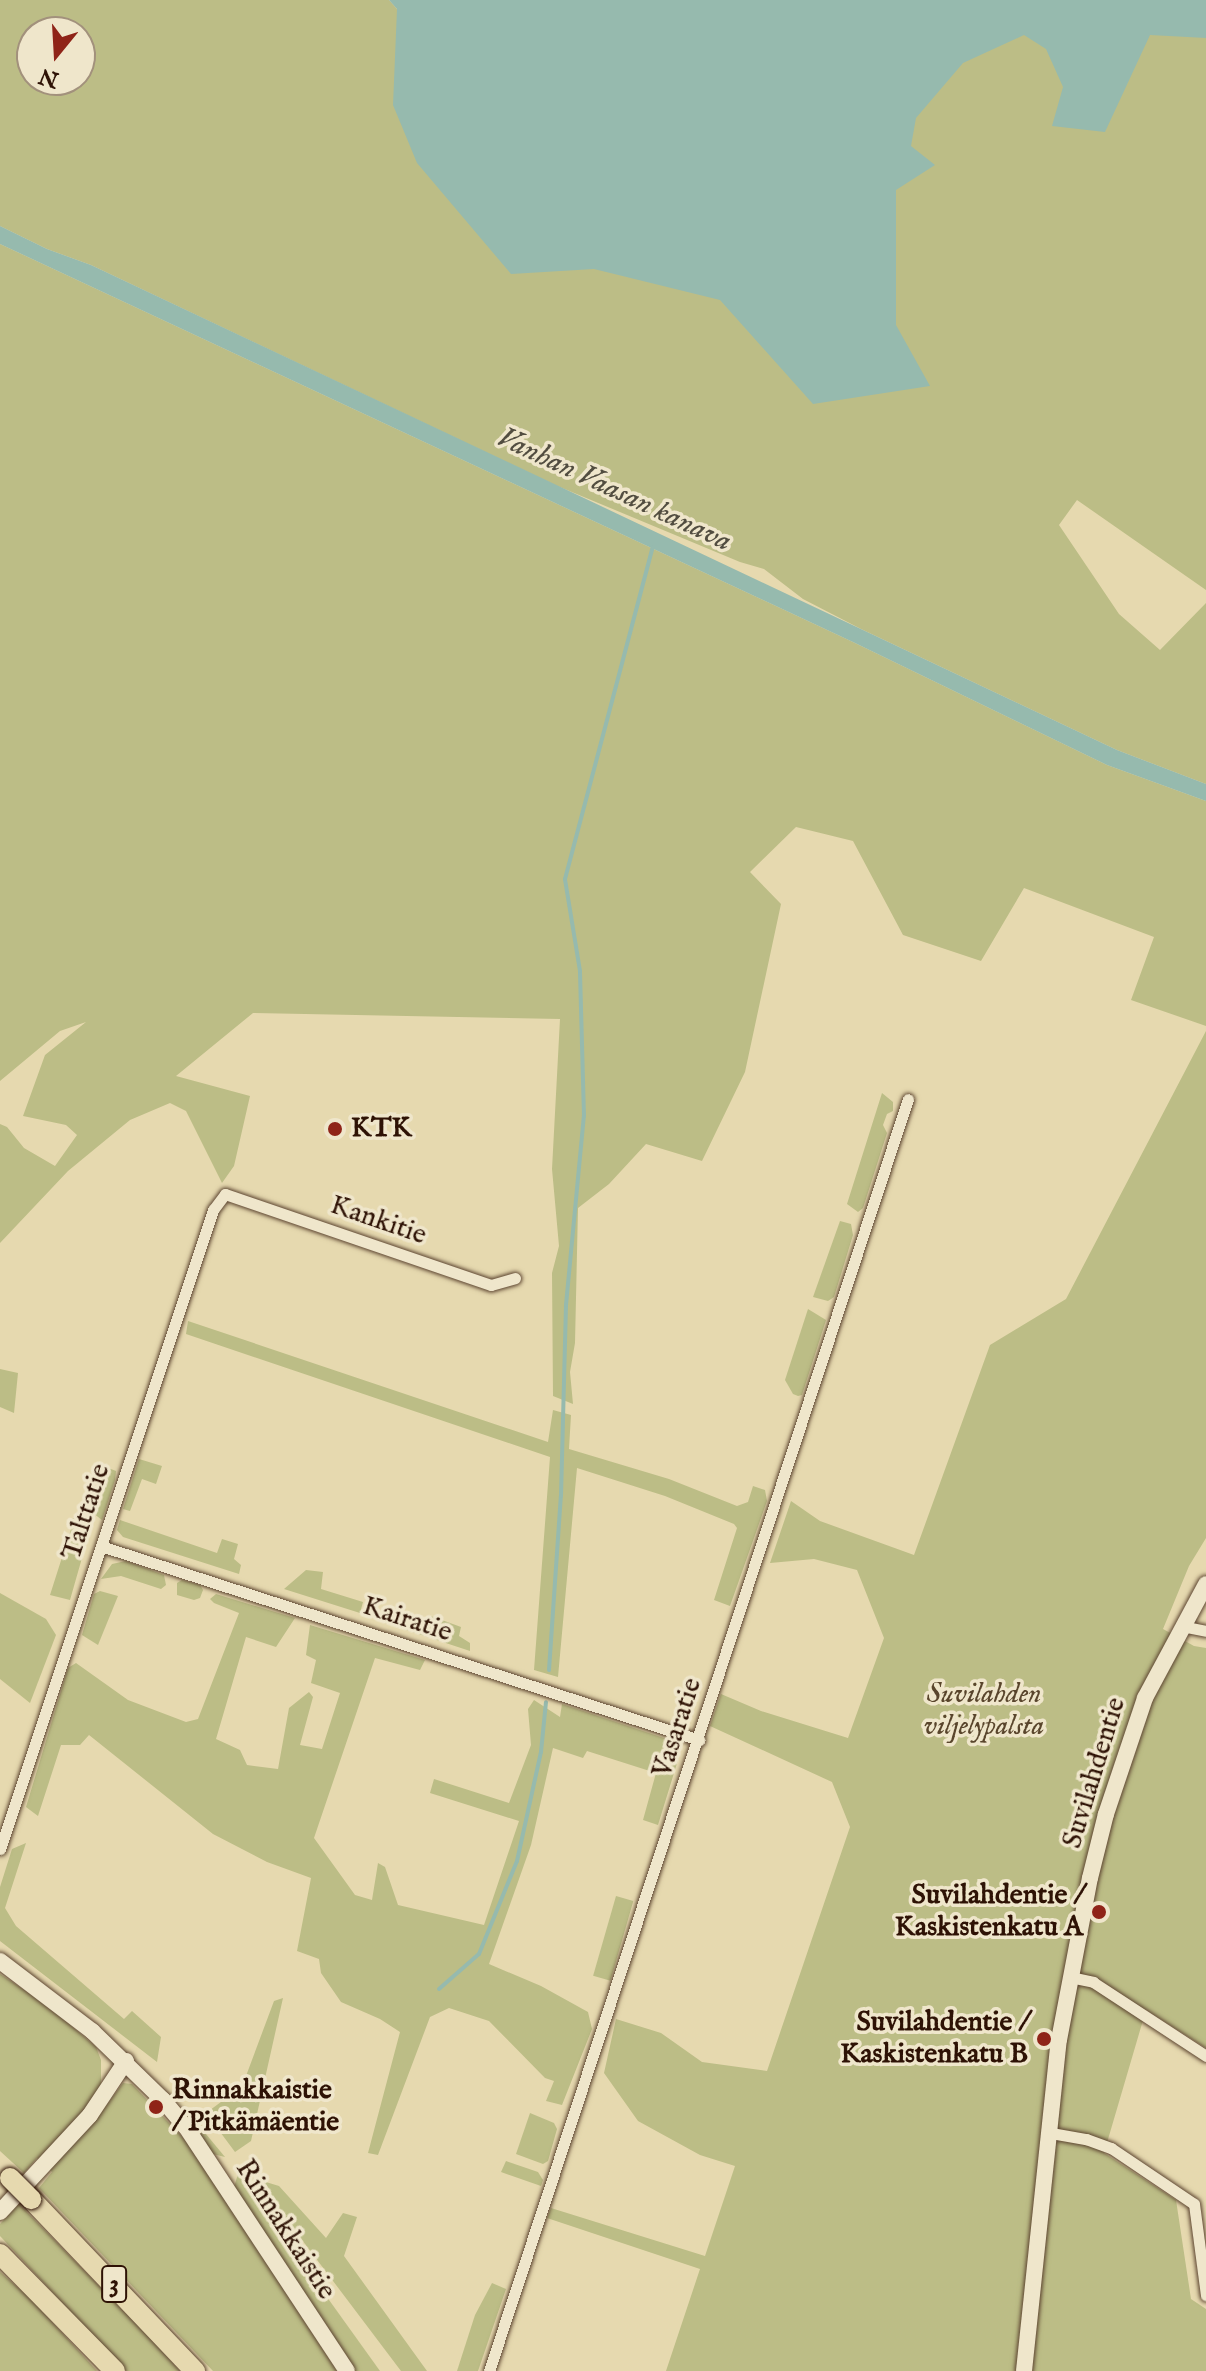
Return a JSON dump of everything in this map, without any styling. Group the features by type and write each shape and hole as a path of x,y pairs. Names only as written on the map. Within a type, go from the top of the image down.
{"highway":[{"name":"3","path":"5,2173 195,2371"},
{"name":"3","path":"0,2254 115,2371"}],"street":[{"name":"Vasaratie","path":"489,2371 908,1099"},
{"name":"Kankitie","path":"225,1194 491,1285 515,1278"},
{"name":"Talttatie","path":"0,1849 213,1210 225,1194"},
{"name":"Kairatie","path":"101,1546 699,1740"},
{"name":"Suvilahdentie","path":"1024,2371 1059,2040 1106,1814 1145,1698 1206,1584"},
{"path":"1181,1626 1206,1631"},
{"name":"Rinnakkaistie","path":"0,1961 53,1999 126,2061 186,2127 347,2371"},
{"path":"1070,1977 1093,1982 1206,2056"},
{"path":"0,2212 90,2115 126,2061"},
{"path":"1051,2133 1086,2139 1111,2148 1206,2212"},
{"path":"1194,2204 1206,2295"}],"green space":[{"path":"0,0 389,0 397,9 397,15 678,0 1206,0 1206,590 1077,500 1059,525 1119,614 1160,650 1206,603 1206,784 1117,750 861,629 803,599 764,569 740,562 555,485 91,265 47,249 0,226"},
{"path":"0,244 855,643 1107,765 1206,801 1206,1026 1131,1000 1154,937 1024,888 981,961 903,935 853,841 796,827 750,872 781,904 745,1072 702,1161 646,1144 609,1184 578,1208 575,1343 570,1372 573,1404 553,1396 552,1273 559,1246 552,1169 560,1019 253,1013 176,1076 250,1096 234,1166 222,1183 186,1111 170,1103 130,1120 68,1171 0,1243 0,1124 7,1127 24,1148 55,1166 77,1135 66,1125 23,1116 45,1055 86,1022 60,1031 0,1081"},
{"name":"Suvilahden viljelypalsta","path":"1206,1031 1206,1538 1189,1566 1163,1629 1194,1646 1206,1648 1206,2048 1146,2010 1104,2153 1176,2200 1191,2299 1206,2309 1206,2371 666,2371 700,2269 547,2218 551,2208 705,2256 735,2166 700,2155 638,2121 604,2073 616,2019 661,2033 702,2062 767,2071 850,1827 832,1782 710,1726 721,1694 761,1711 848,1738 884,1638 857,1570 814,1559 770,1563 791,1501 820,1521 914,1555 990,1345 1066,1299"},
{"path":"882,1093 893,1102 893,1111 887,1114 883,1125 887,1133 863,1208 858,1212 847,1204"},
{"path":"840,1221 851,1224 853,1235 834,1297 828,1301 813,1297"},
{"path":"808,1309 826,1320 802,1395 798,1396 793,1394 785,1380"},
{"path":"188,1321 548,1442 553,1410 571,1415 569,1449 669,1479 737,1506 748,1502 753,1486 765,1490 767,1501 730,1606 714,1600 737,1528 734,1524 665,1496 577,1468 558,1677 534,1670 550,1457 186,1334"},
{"path":"0,1369 18,1373 14,1413 0,1407"},
{"path":"139,1459 162,1466 156,1484 142,1479 130,1511 123,1509"},
{"path":"106,1467 116,1471 102,1520 89,1510"},
{"path":"73,1518 90,1530 70,1600 50,1595 72,1526 67,1524"},
{"path":"120,1520 217,1553 222,1539 238,1544 234,1559 241,1565 239,1574 123,1537 117,1530"},
{"path":"126,1561 164,1575 166,1585 161,1589 121,1576 101,1579 112,1564"},
{"path":"306,1570 323,1572 321,1589 363,1602 360,1613 284,1589"},
{"path":"182,1580 200,1585 203,1590 200,1598 194,1600 177,1595 177,1583"},
{"path":"100,1591 118,1596 98,1645 82,1635 94,1594"},
{"path":"0,1593 46,1619 56,1635 30,1703 0,1679"},
{"path":"216,1594 295,1618 276,1647 246,1637 216,1739 240,1750 247,1765 278,1769 289,1708 309,1692 313,1697 300,1745 322,1749 340,1693 311,1683 316,1660 306,1655 310,1625 425,1660 420,1670 375,1658 314,1838 355,1895 372,1900 378,1863 385,1867 398,1905 484,1925 519,1821 430,1793 434,1779 509,1803 531,1745 528,1709 534,1700 560,1717 562,1704 664,1738 678,1749 678,1760 658,1825 643,1820 656,1773 587,1751 583,1758 553,1748 531,1845 489,1964 541,1986 588,2012 592,2029 562,2105 546,2101 554,2081 545,2078 489,2021 449,2008 430,2017 378,2155 368,2153 400,2032 380,2019 341,2002 321,1973 319,1959 297,1951 311,1878 267,1862 213,1834 89,1735 80,1745 61,1745 38,1816 26,1807 68,1668 76,1663 128,1700 186,1722 198,1719 239,1613 214,1603 210,1599"},
{"path":"386,1612 427,1624 431,1616 461,1627 459,1636 470,1643 470,1651 385,1623"},
{"path":"26,1843 5,1908 16,1926 124,2019 132,2011 161,2037 157,2062 0,1941 0,1887 12,1849"},
{"path":"616,1896 633,1901 610,1981 593,1976"},
{"path":"0,1974 47,2005 96,2047 101,2060 101,2086 79,2118 91,2126 123,2083 132,2084 188,2143 337,2371 213,2371 39,2188 52,2172 37,2158 24,2173 0,2151"},
{"path":"283,1998 251,2141 235,2152 206,2113 225,2099 237,2100 274,2001"},
{"path":"182,2111 196,2122 225,2157 213,2154"},
{"path":"530,2113 554,2123 557,2129 548,2161 543,2164 516,2154"},
{"path":"506,2161 538,2172 543,2180 541,2186 501,2172"},
{"path":"238,2174 380,2371 355,2371 234,2187"},
{"path":"256,2179 279,2186 326,2238 343,2213 357,2217 344,2256 427,2371 401,2371"},
{"path":"19,2204 180,2371 126,2371 0,2236 0,2224"},
{"path":"0,2272 31,2299 97,2371 0,2371"},
{"path":"492,2283 506,2289 478,2371 457,2371 475,2315"}],"water":[{"path":"389,0 1206,0 1206,38 1150,35 1105,132 1052,126 1063,87 1046,49 1024,35 963,63 916,118 911,146 935,165 896,190 896,325 930,386 813,404 720,300 594,269 511,274 417,163 393,105 397,9"},
{"path":"0,226 47,249 91,265 1117,750 1206,784 1206,801 1107,765 855,643 0,244"}],"waterway":[{"path":"549,1670 561,1496 566,1305 584,1116 580,971 565,879 653,547"},
{"path":"439,1989 479,1954 517,1861 541,1752 546,1702"}],"place":[{"name":"KTK","path":"335,1129"},
{"name":"Suvilahdentie / Kaskistenkatu A","path":"1099,1912"},
{"name":"Suvilahdentie / Kaskistenkatu B","path":"1044,2039"},
{"name":"Rinnakkaistie / Pitkämäentie","path":"156,2107"}],"water label":[{"name":"Vanhan Vaasan kanava","path":"614,490"}]}
